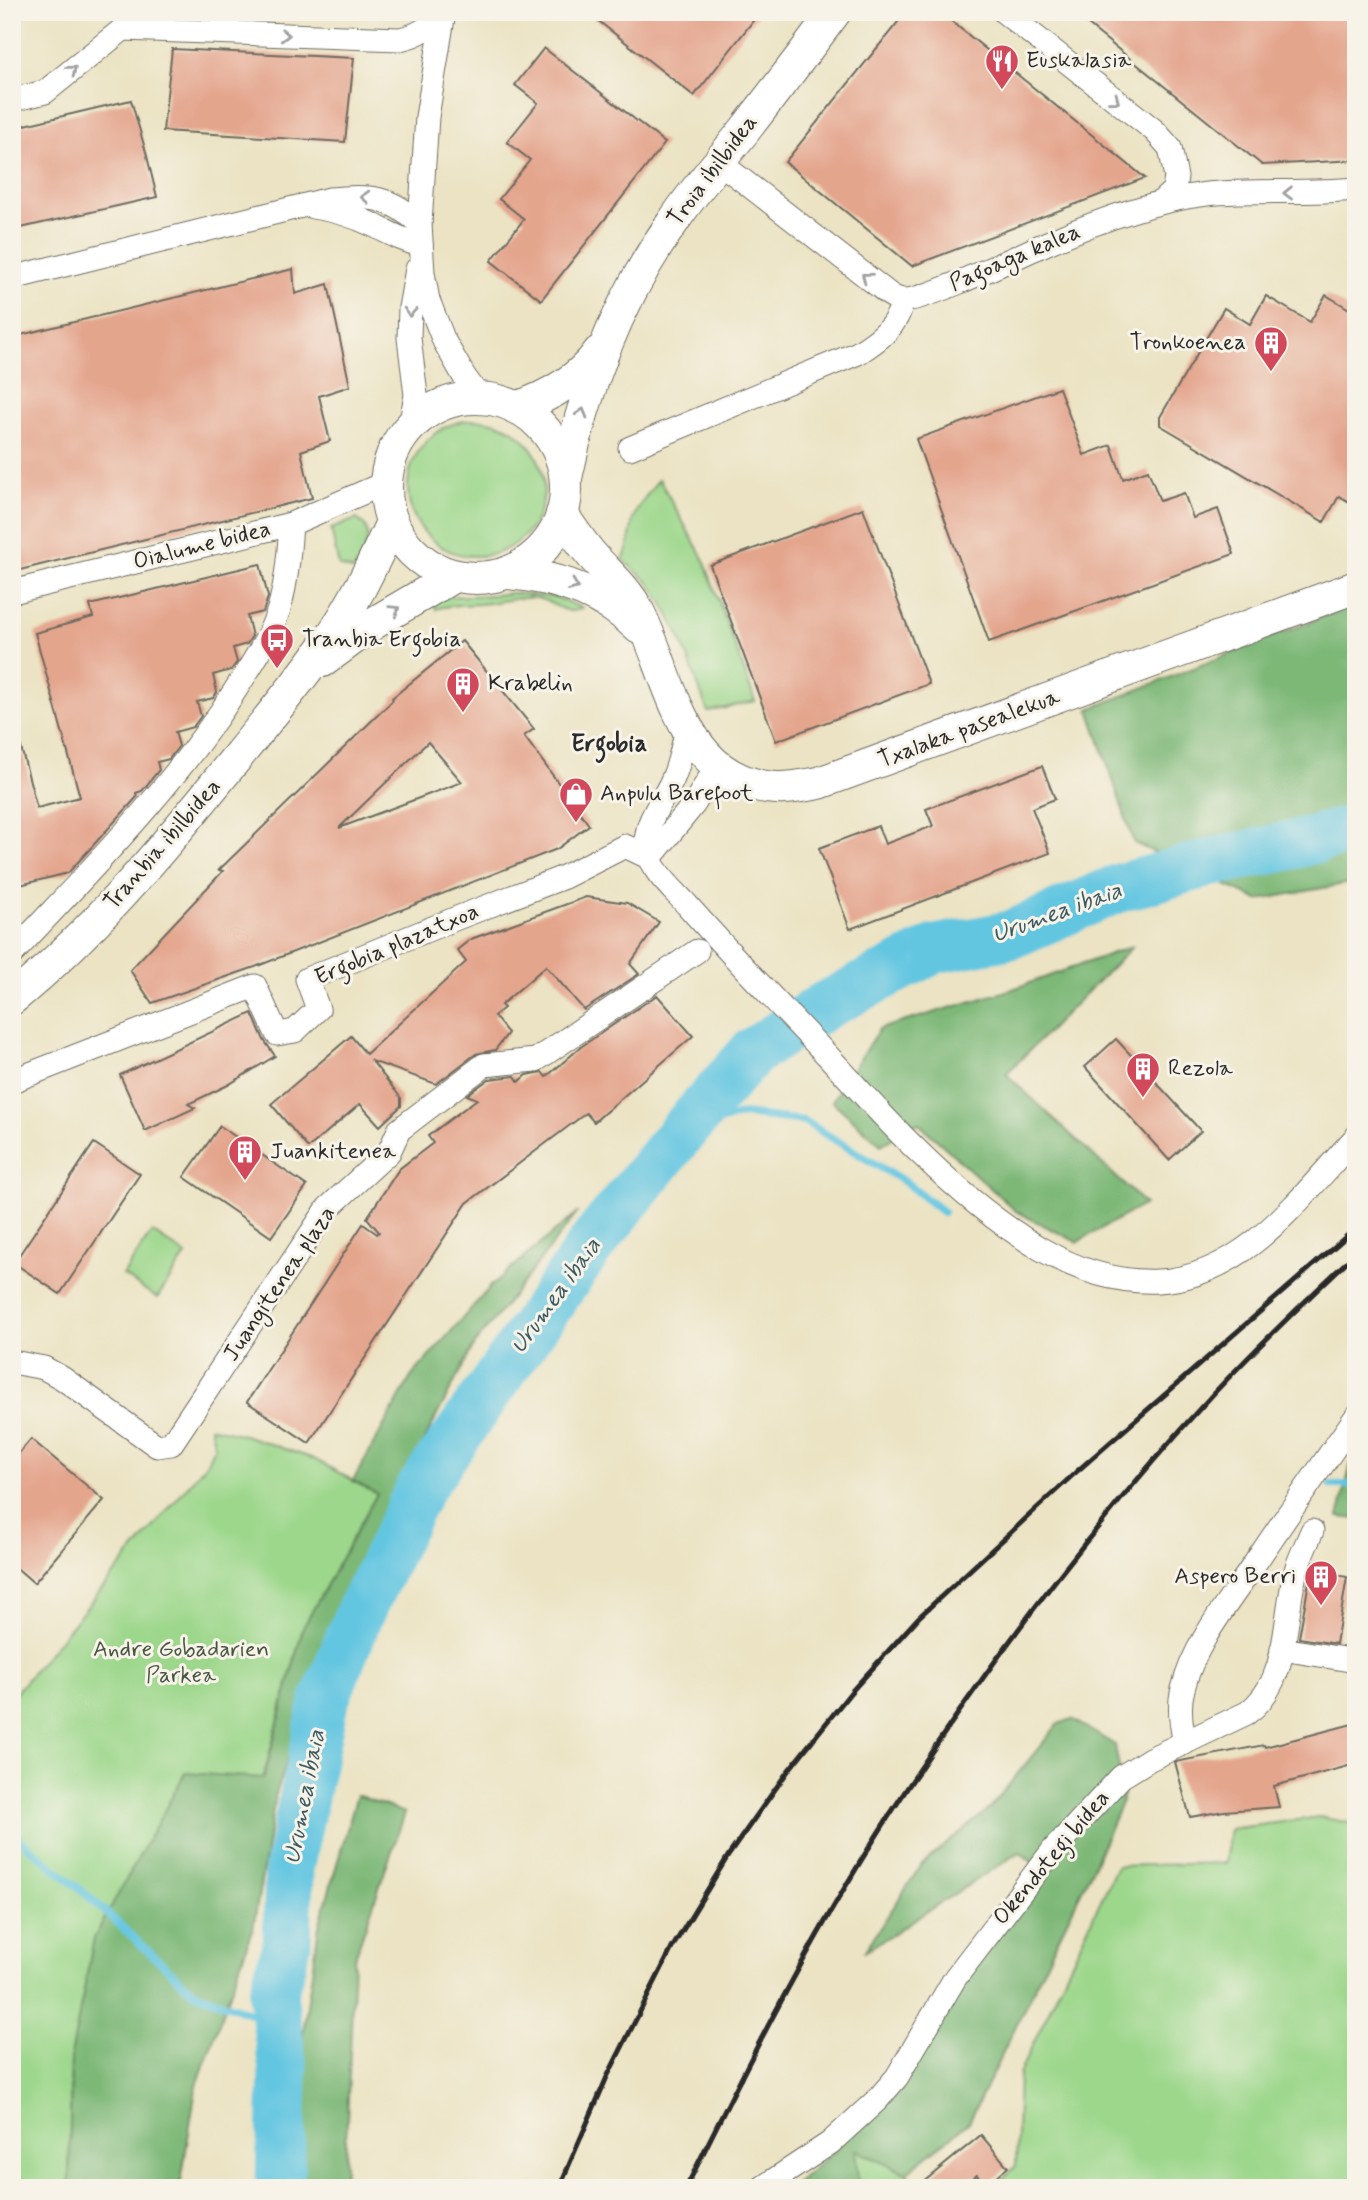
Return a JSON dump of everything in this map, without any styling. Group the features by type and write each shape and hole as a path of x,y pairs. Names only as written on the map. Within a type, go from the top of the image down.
{"main road":[{"name":"Troia ibilbidea","path":"566,479 583,408 608,339 647,264 674,219 835,12"},
{"name":"Troia ibilbidea","path":"516,408 551,394 567,384 596,356 608,339"},
{"path":"480,398 516,408 544,430 562,461 566,491 562,514 554,533 542,550 508,573 472,578 454,576 434,568 417,557 402,541 392,522 385,483 393,453 410,427 425,414 442,405 461,399 480,398"},
{"name":"Txalaka pasealekua","path":"562,514 584,546 618,582 637,609 687,729 699,748 717,766 735,777 777,788 819,783 1356,587"},
{"name":"Tranbia ibilbidea","path":"12,999 121,897 300,679 352,604 374,564 392,522"},
{"name":"Txalaka pasealekua","path":"508,573 561,581 586,591 610,604 650,639"},
{"name":"Tranbia ibilbidea","path":"300,679 374,623 454,576"}],"street":[{"path":"12,100 45,92 123,29 400,40 425,30 442,12"},
{"path":"410,427 416,395 409,338 410,309 420,234 427,117 442,12"},
{"path":"1004,12 1155,131 1170,148 1176,177 1174,190 1163,201"},
{"path":"630,448 858,353 889,331 901,310 903,300 880,287 719,162"},
{"name":"Pagoaga kalea","path":"903,300 932,293 1067,235 1163,201 1210,194 1356,189"},
{"path":"12,278 303,206 356,217 402,240 420,234"},
{"path":"420,234 425,282 437,327 456,364 480,398"},
{"name":"Oialume bidea","path":"12,592 291,524 385,483"},
{"path":"12,954 140,817 219,715 258,654 278,610 287,571 291,524"},
{"path":"687,729 674,777 653,815 646,841 650,858 658,871 734,957 923,1156 984,1209 1051,1255 1104,1277 1142,1282 1198,1275 1238,1255 1282,1216 1356,1137"},
{"path":"650,858 694,804 717,766"},
{"name":"Ergobia plazatxoa","path":"12,1082 255,986 277,1034 295,1031 318,1009 307,979 564,877 625,846 650,858"},
{"name":"Juangitenea plaza","path":"12,1364 44,1368 157,1446 172,1444 328,1208 389,1152 399,1130 484,1065 536,1060 696,951"},
{"path":"1185,1743 1181,1717 1182,1693 1198,1650 1356,1417"},
{"name":"Okendotegi bidea","path":"762,2188 830,2143 877,2100 897,2077 955,1978 1054,1849 1111,1787 1133,1769 1247,1713 1258,1705 1268,1693 1274,1679 1297,1568 1312,1531"},
{"path":"1282,1649 1356,1661"}],"green space":[{"path":"476,420 502,425 524,440 539,462 544,488 539,514 524,536 502,551 476,556 450,551 428,536 413,514 408,488 413,462 428,440 450,425"},
{"path":"659,479 704,560 755,701 708,712 668,612 648,582 623,560 636,512"},
{"path":"356,519 367,529 368,536 354,571 339,566 331,529"},
{"path":"511,593 556,597 582,608 571,611 542,599 529,598 436,609 431,600 451,597"},
{"path":"1356,604 1356,882 1258,900 1134,843 1089,709"},
{"path":"1133,946 1006,1074 1145,1204 1077,1242 1017,1212 918,1123 881,1145 832,1101 879,1029 1010,990"},
{"path":"578,1212 474,1345 329,1635 275,1797 253,1929 196,2088 180,2188 69,2188 71,2056 94,1938 185,1773 264,1778 303,1628 377,1494 353,1481 411,1377 492,1285"},
{"path":"152,1232 186,1255 157,1298 123,1275"},
{"name":"Andre Gobadarien Parkea","path":"210,1427 244,1435 314,1459 377,1494 303,1628 263,1778 71,2056 69,2188 12,2188 12,1697 206,1464 215,1446"},
{"path":"1356,1449 1356,1519 1338,1517 1354,1452"},
{"path":"1072,1719 1115,1745 1124,1796 1093,1867 969,2122 906,2173 855,2150 859,2188 790,2188 836,2150 1033,1863 1020,1852 864,1952 922,1864 990,1808 1058,1724"},
{"path":"357,1795 405,1813 354,1960 344,2188 290,2188 297,2072 319,1926"},
{"path":"1319,1817 1356,1824 1356,2188 992,2188 1016,2166 1019,2074 1117,1866 1225,1863 1230,1829"},
{"path":"854,2149 906,2173 918,2188 859,2188"}],"building":[{"path":"587,12 760,12 694,96"},
{"path":"906,12 940,12 1145,178 912,266 785,162"},
{"path":"1072,12 1356,12 1356,160 1262,165"},
{"path":"544,48 665,143 541,300 491,261 524,219 499,199 530,160 507,142 538,103 515,85"},
{"path":"172,49 354,58 345,142 163,131"},
{"path":"131,100 157,197 12,230 12,128"},
{"path":"293,269 295,294 328,284 350,386 319,396 330,441 301,451 312,498 12,572 12,337"},
{"name":"Tronkoenea","path":"1326,295 1356,313 1356,506 1339,496 1324,522 1160,425 1160,417 1224,308 1250,324 1266,296 1310,322"},
{"path":"1059,388 1084,455 1111,445 1123,479 1148,470 1160,501 1184,493 1193,518 1218,509 1234,554 989,642 916,439"},
{"path":"863,508 929,684 776,741 710,565"},
{"path":"260,564 268,597 263,612 247,616 252,636 247,644 233,648 237,662 231,670 213,675 217,692 213,698 197,702 201,716 193,727 175,732 179,746 169,759 157,762 159,770 68,873 12,887 12,741 19,740 37,808 80,797 35,633 93,617 90,605"},
{"path":"462,641 534,729 524,736 589,825 557,849 255,967 152,1003 130,970 223,871 219,870 393,700 392,698","holes":["428,742 462,782 339,828"]},
{"path":"1042,766 1055,799 1032,808 1050,853 850,929 819,848 878,826 885,844 933,826 926,809"},
{"path":"586,897 627,903 659,922 630,964 639,974 584,1010 546,966 501,1005 504,1008 494,1016 508,1033 495,1050 476,1054 436,1084 372,1061 401,1098 401,1106 380,1126 360,1104 308,1148 271,1104 351,1036 366,1054 466,962 457,950 471,939"},
{"path":"657,995 693,1036 594,1122 586,1113 467,1203 309,1443 247,1402 363,1224 377,1234 379,1232 367,1218 399,1169 433,1143 428,1136 477,1099 467,1095 489,1079 515,1076 519,1082 527,1075 542,1072 546,1077 582,1046"},
{"path":"252,1013 264,1040 275,1056 228,1085 188,1104 195,1108 145,1131 120,1075"},
{"name":"Rezola","path":"1116,1039 1201,1131 1169,1160 1085,1067"},
{"name":"Juankitenea","path":"220,1126 307,1186 271,1237 184,1177"},
{"path":"94,1143 140,1174 60,1294 14,1263"},
{"path":"31,1439 104,1500 34,1583 12,1564 12,1461"},
{"name":"Aspero Berri","path":"1311,1570 1347,1577 1336,1644 1299,1638"},
{"path":"1356,1723 1356,1764 1274,1786 1279,1807 1224,1811 1190,1817 1175,1762 1264,1745 1265,1747"},
{"path":"981,2135 1008,2167 985,2186 977,2175 962,2188 916,2188"}],"waterway":[{"name":"Urumea ibaia","path":"280,2188 283,2070 273,1994 287,1943 289,1868 324,1702 359,1614 419,1490 594,1241 682,1132 753,1052 824,1006 935,949 1010,935 1119,888 1212,862 1356,829"},
{"path":"682,1132 743,1114 804,1121 905,1182 943,1212"},
{"path":"1331,1485 1356,1485"},
{"path":"12,1833 88,1896 193,1992 277,2023"}],"railway":[{"path":"559,2188 607,2077 672,1948 728,1856 788,1771 851,1692 919,1617 1075,1473 1356,1228"},
{"path":"686,2188 815,1939 902,1796 974,1690 1050,1587 1172,1439 1249,1356 1356,1253"}],"place":[{"name":"Euskalasia","path":"1002,91"},
{"name":"Tronkoenea","path":"1271,373"},
{"name":"Tranbia Ergobia","path":"277,670"},
{"name":"Krabelin","path":"463,714"},
{"name":"Anpulu Barefoot","path":"576,824"},
{"name":"Rezola","path":"1143,1099"},
{"name":"Juankitenea","path":"245,1182"},
{"name":"Aspero Berri","path":"1321,1607"}],"district":[{"name":"Ergobia","path":"609,744"}]}
